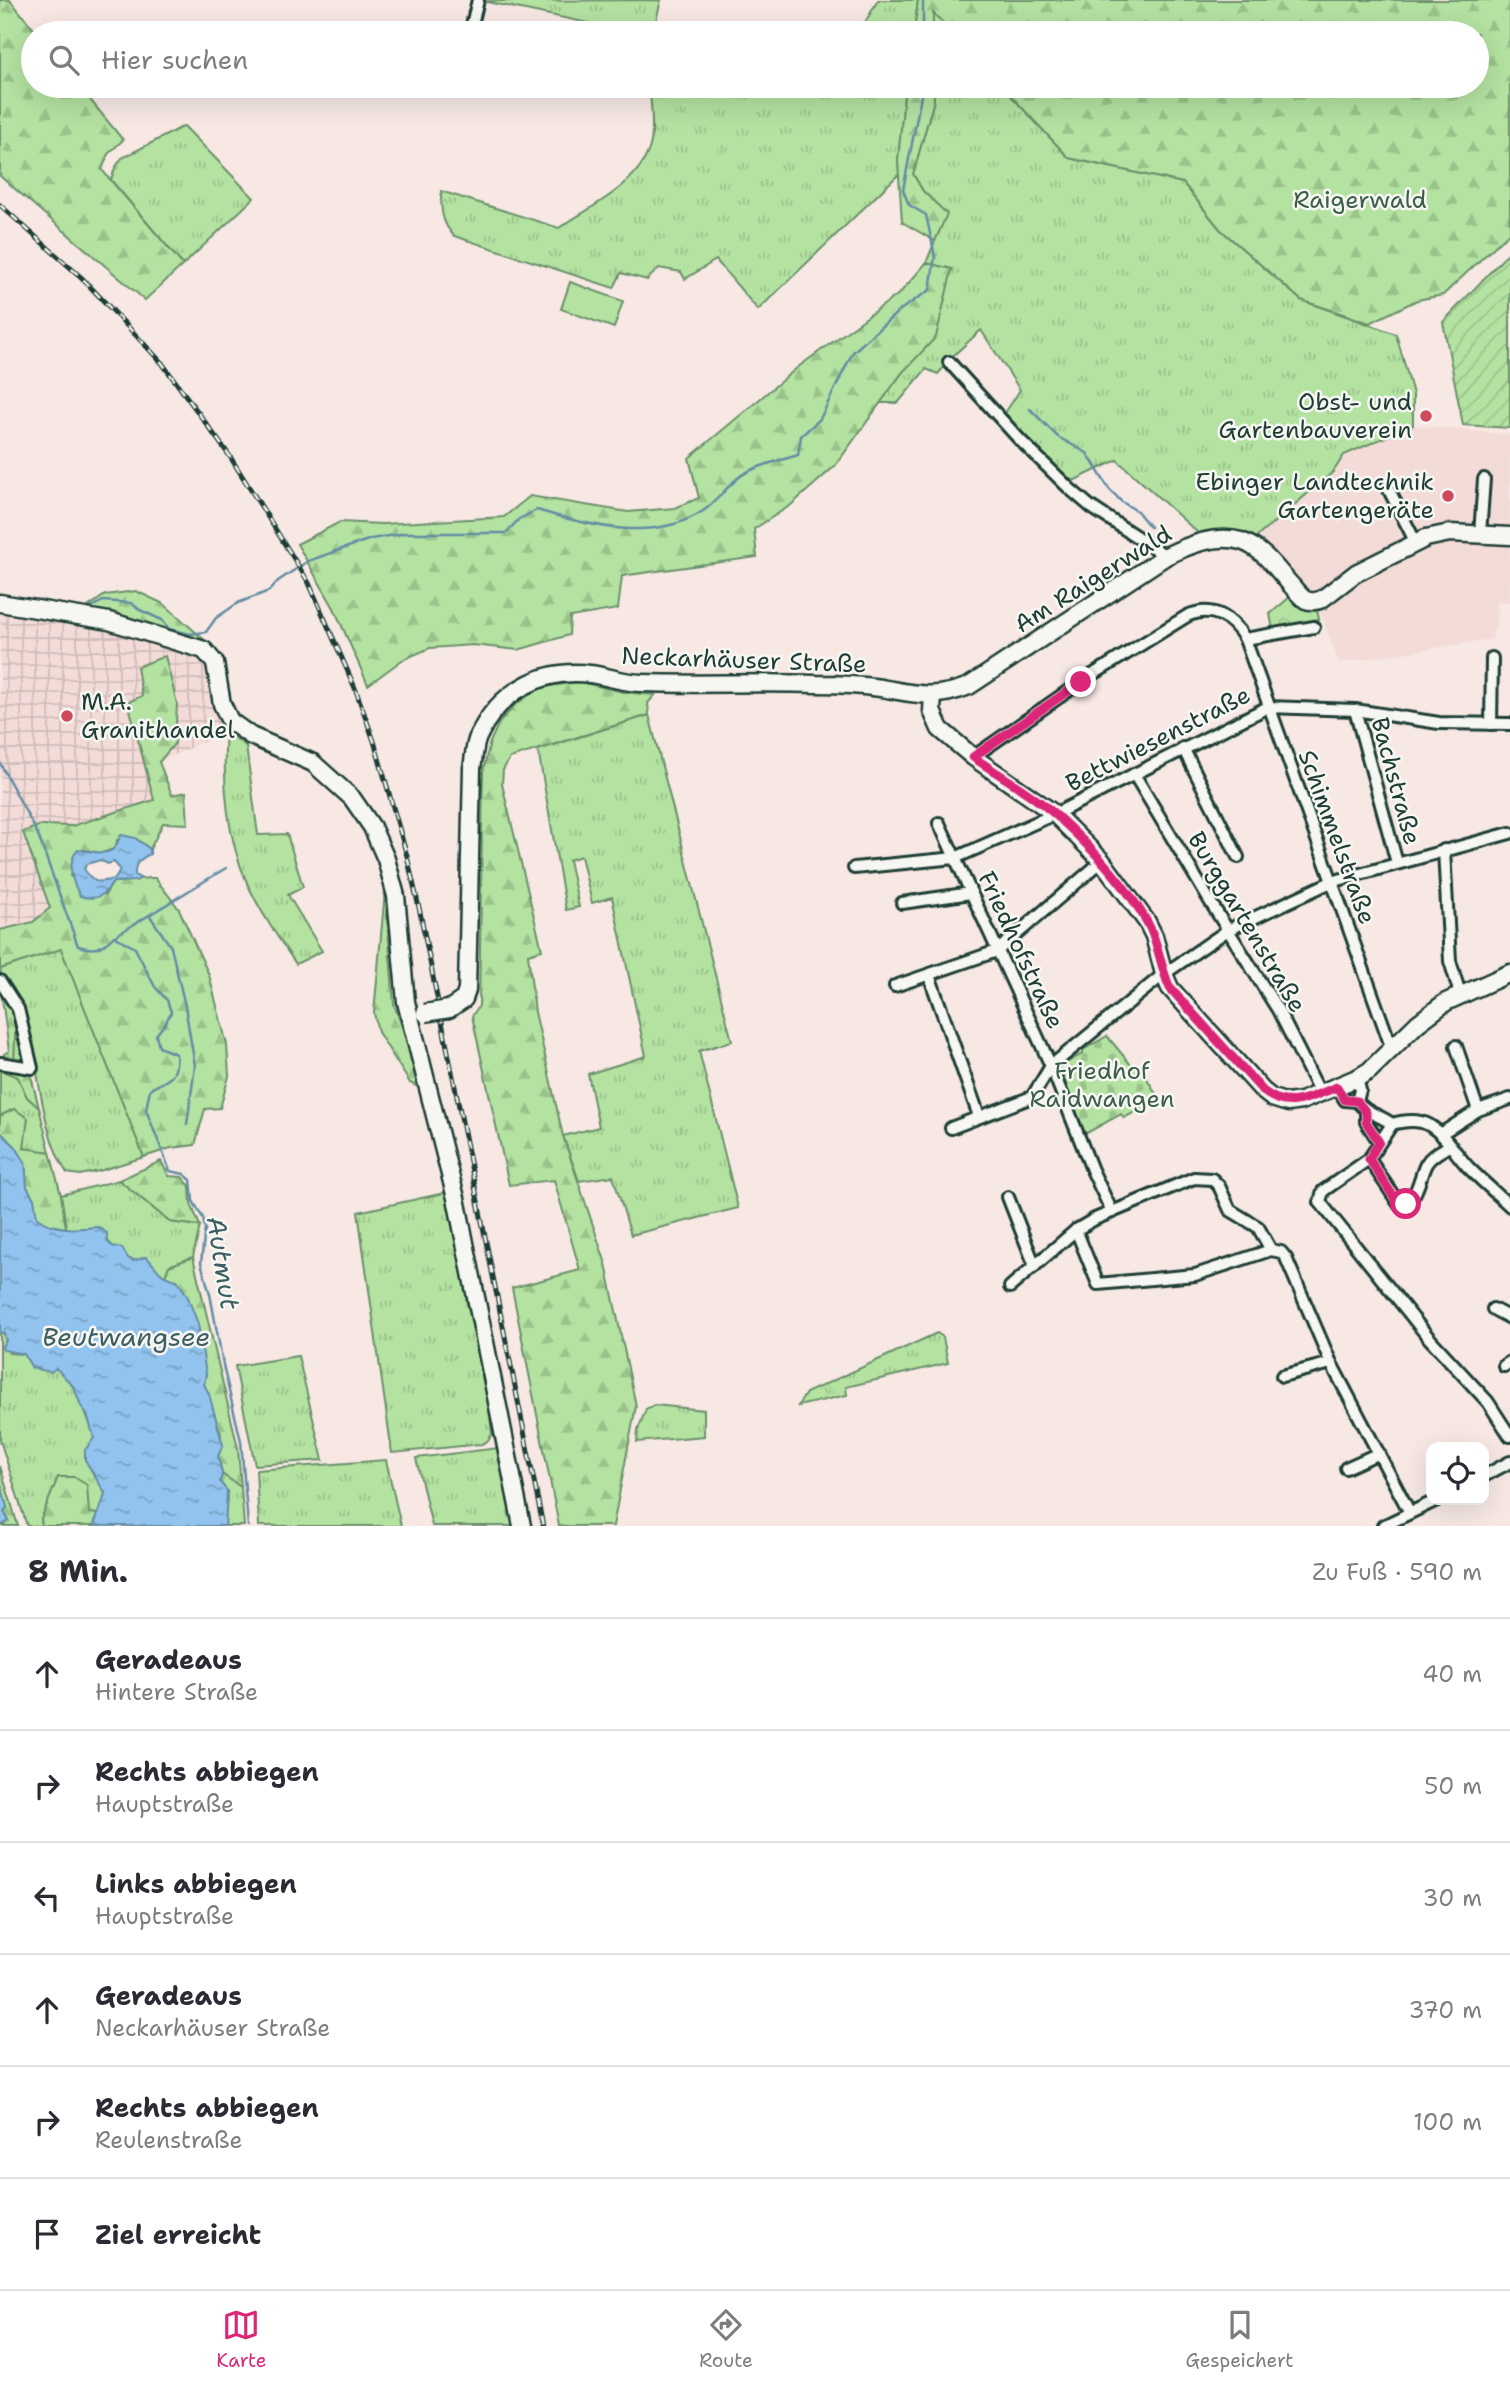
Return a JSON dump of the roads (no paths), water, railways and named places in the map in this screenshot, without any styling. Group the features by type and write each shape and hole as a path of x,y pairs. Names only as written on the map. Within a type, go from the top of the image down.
{"street":[{"path":"473,21 478,0"},
{"path":"949,362 1020,440 1070,489 1091,507 1166,556"},
{"path":"1480,534 1484,479"},
{"path":"1387,486 1416,541"},
{"name":"Am Raigerwald","path":"933,696 968,686 1166,556 1201,542 1238,541 1252,546 1264,555 1306,600 1316,601 1356,573 1416,541 1450,533 1510,536"},
{"path":"0,603 109,621 204,650 211,656 218,673 222,704 230,721 251,736 313,763 352,798 372,827 386,859 396,896 402,974 418,1014 522,1526"},
{"name":"Schimmelstraße","path":"973,757 1033,713 1187,617 1203,612 1226,617 1245,639 1392,1049"},
{"path":"1245,639 1314,627"},
{"path":"1491,724 1493,658"},
{"name":"Neckarhäuser Straße","path":"418,1014 449,1009 464,999 467,990 472,768 478,738 493,712 509,694 542,677 572,673 639,683 857,685 933,696"},
{"path":"933,696 932,712 940,729 973,757 1055,814 1102,861 1147,922 1154,936 1164,974 1180,1000 1272,1098 1288,1103 1357,1078 1369,1071 1418,1023 1446,1002 1510,973"},
{"name":"Bettwiesenstraße","path":"854,868 956,858 1055,814 1268,707 1355,710 1440,723 1510,724"},
{"name":"Bachstraße","path":"1355,710 1397,863"},
{"path":"1184,748 1238,857"},
{"name":"Burggartenstraße","path":"1134,775 1278,1010 1320,1093"},
{"name":"Friedhofstraße","path":"939,823 1051,1066 1092,1170 1112,1212"},
{"path":"951,1128 1032,1097 1051,1066 1164,974 1228,930 1331,881 1510,833"},
{"path":"1444,850 1450,961 1460,995"},
{"path":"895,986 997,951 1102,861"},
{"path":"902,903 971,893"},
{"path":"929,975 979,1116"},
{"path":"0,981 18,1009 32,1068 0,1063"},
{"path":"1456,1046 1478,1110"},
{"path":"1357,1078 1360,1090 1357,1101"},
{"path":"1337,1087 1345,1100 1357,1101 1366,1112 1381,1116 1392,1124"},
{"path":"1442,1133 1478,1110 1510,1099"},
{"path":"1366,1112 1366,1122 1379,1142"},
{"path":"1510,1206 1469,1168 1449,1146 1442,1133 1424,1123 1406,1121 1392,1124 1369,1159 1323,1191 1320,1202 1322,1208 1429,1338 1477,1389 1510,1436"},
{"path":"1369,1159 1399,1205 1402,1205 1415,1194 1429,1159 1449,1146"},
{"path":"1010,1287 1076,1230 1194,1178 1212,1179 1219,1186 1230,1210 1258,1227 1271,1250"},
{"path":"1008,1198 1035,1266"},
{"path":"1076,1230 1098,1284 1195,1275 1271,1250 1281,1252 1331,1363 1410,1513"},
{"path":"1493,1309 1510,1318"},
{"path":"1282,1376 1331,1363"},
{"path":"1346,1468 1379,1453"},
{"path":"1489,1473 1510,1462"},
{"path":"1383,1526 1427,1505"}],"water":[{"path":"121,835 135,838 150,849 150,854 137,864 135,875 140,878 136,881 113,882 103,894 96,897 80,896 71,873 77,850 108,852 115,847","holes":["100,860 108,864 114,862 120,869 115,879 100,882 91,878 84,869 87,864"]},
{"name":"Beutwangsee","path":"0,1132 15,1146 25,1162 27,1187 34,1199 37,1218 59,1227 98,1227 107,1233 107,1241 112,1246 122,1248 133,1261 146,1257 161,1274 177,1280 187,1295 198,1324 206,1374 204,1384 223,1445 218,1456 222,1474 220,1482 227,1491 225,1526 94,1526 105,1493 85,1460 85,1450 94,1438 87,1414 74,1387 56,1368 51,1372 32,1368 24,1354 3,1350 2,1346 6,1341 4,1333 0,1332"},
{"path":"0,1481 7,1507 4,1512 9,1521 0,1526"}],"waterway":[{"path":"923,0 923,21"},
{"path":"86,610 103,601 131,603 162,620 169,629 190,634 206,632 216,618 238,603 269,591 278,581 308,561 371,539 406,533 506,533 519,519 537,510 599,526 643,529 664,527 703,511 747,472 798,455 801,436 820,419 853,352 900,310 930,290 935,256 926,215 909,205 903,190 921,98"},
{"path":"1030,409 1058,437 1087,453 1109,489 1122,502 1137,511 1150,527"},
{"name":"Autmut","path":"0,763 38,835 78,946 97,948 114,936 135,948 155,987 167,1000 171,1012 156,1035 159,1047 176,1054 176,1068 168,1080 150,1089 146,1110 170,1171 184,1174 191,1180 193,1201 203,1218 205,1229 201,1263 241,1441 248,1526"},
{"path":"115,936 226,868"},
{"path":"150,916 171,947 185,1006 195,1066 187,1124"}],"railway":[{"path":"0,205 82,278 162,363 229,455 309,583 355,688 374,741 420,912 543,1526"}],"place":[{"name":"Obst- und Gartenbauverein","path":"1426,416"},
{"name":"Ebinger Landtechnik Gartengeräte","path":"1448,496"},
{"name":"M.A. Granithandel","path":"67,716"}],"park label":[{"name":"Raigerwald","path":"1360,200"},
{"name":"Friedhof Raidwangen","path":"1102,1085"}]}
